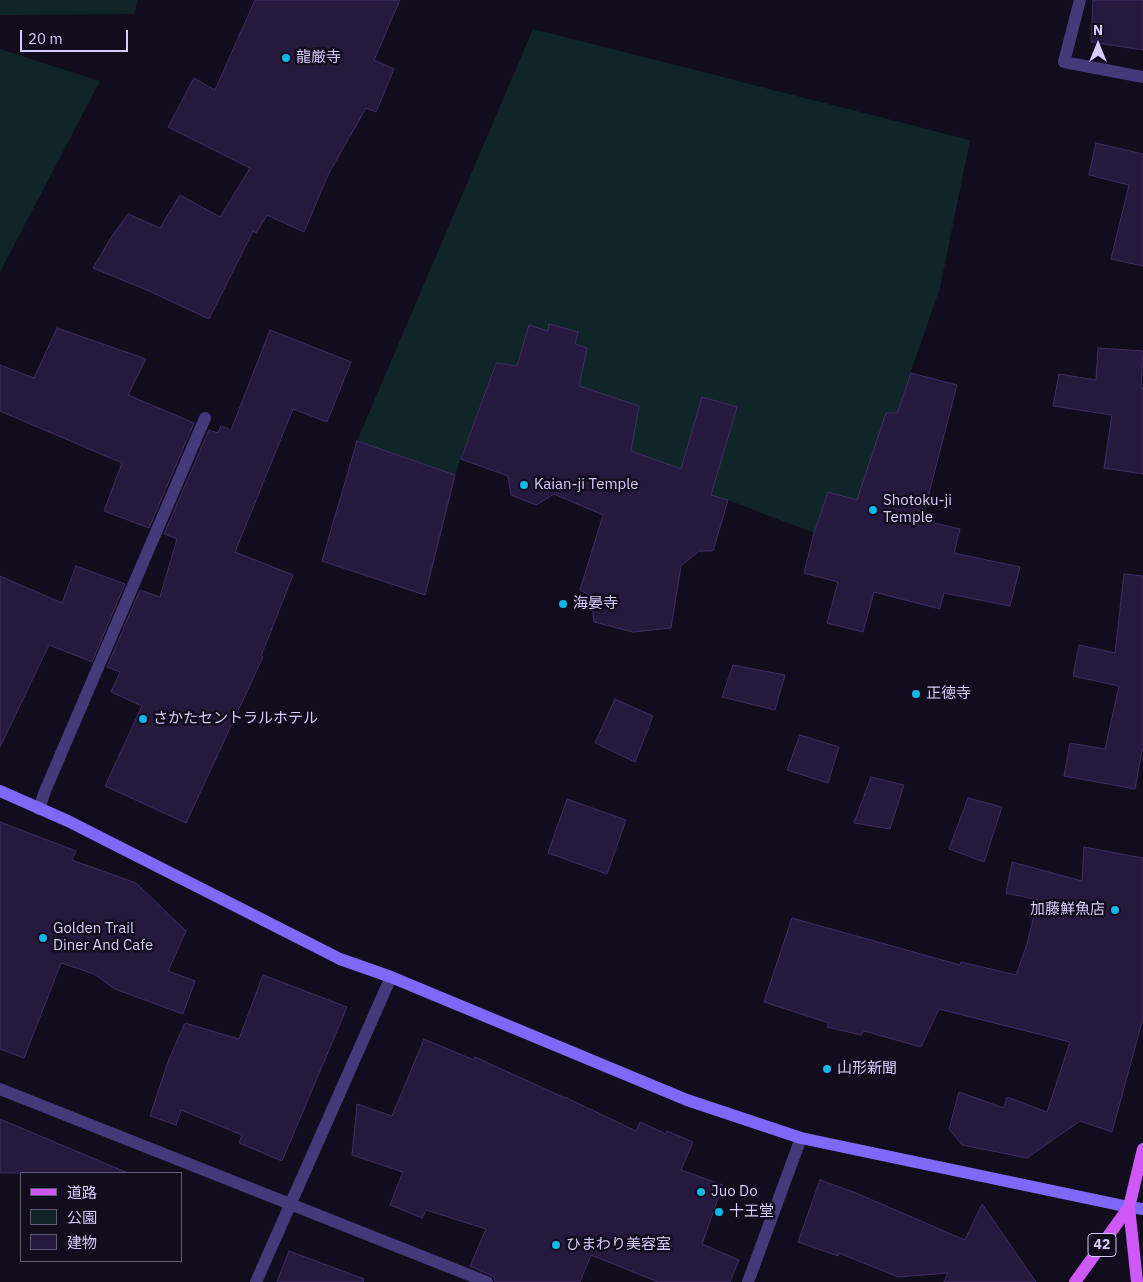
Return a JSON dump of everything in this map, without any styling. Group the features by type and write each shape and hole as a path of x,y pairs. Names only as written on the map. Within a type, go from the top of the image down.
{"main road":[{"name":"42","path":"1137,1282 1129,1207 1143,1149"},
{"name":"42","path":"1075,1282 1129,1207"}],"street":[{"path":"1080,0 1064,62 1143,77"},
{"path":"39,809 45,791 205,418"},
{"path":"0,791 68,821 340,958 391,976 687,1100 801,1138 1143,1209"},
{"path":"256,1282 391,976"},
{"path":"0,1089 487,1282"},
{"path":"748,1282 801,1138"}],"green space":[{"path":"0,0 138,0 134,14 0,15"},
{"path":"533,29 970,140 940,288 896,414 857,500 814,533 711,495 737,407 702,397 681,469 631,451 639,406 579,386 587,348 575,344 549,326 548,331 529,326 517,366 495,363 455,475 357,441"},
{"path":"0,49 100,81 0,272"}],"building":[{"path":"255,0 400,0 374,60 394,69 376,112 366,108 329,173 304,232 267,215 256,233 253,231 209,319 93,268 128,214 160,228 180,195 220,217 250,168 168,127 194,78 215,90"},
{"path":"1093,0 1143,0 1143,50 1091,42"},
{"path":"1096,143 1143,154 1143,266 1111,259 1129,185 1089,175"},
{"path":"549,324 578,332 575,344 587,348 579,386 639,406 631,451 681,469 702,397 737,407 711,495 728,500 713,551 699,551 681,566 671,628 633,632 594,622 591,596 580,590 603,515 554,494 536,505 511,495 508,476 461,459 496,363 517,366 529,325 548,331"},
{"path":"57,328 146,359 128,395 194,423 149,528 104,511 122,463 0,411 0,365 34,378"},
{"path":"270,330 351,362 327,422 293,409 235,552 293,575 261,656 263,657 186,823 105,786 142,706 111,692 120,672 107,667 140,590 160,597 177,539 164,534 209,430 218,433 221,426 231,430"},
{"path":"1098,348 1143,351 1141,388 1143,388 1143,474 1104,468 1112,415 1053,406 1059,374 1096,380"},
{"name":"Shotoku-ji Temple","path":"911,373 957,385 922,520 960,529 954,553 1020,567 1010,606 944,593 940,609 874,592 863,632 827,623 838,582 804,573 814,533 828,492 857,500 886,413 897,413"},
{"path":"357,441 455,475 425,595 322,561"},
{"path":"76,566 125,584 92,662 49,645 0,747 0,576 62,603"},
{"path":"1124,574 1143,576 1143,746 1135,789 1064,776 1070,743 1105,749 1119,686 1073,676 1079,645 1115,653"},
{"path":"733,665 785,675 775,710 722,697"},
{"path":"615,699 653,716 635,762 595,743"},
{"path":"800,735 839,747 828,783 787,770"},
{"path":"871,777 904,785 890,829 854,823"},
{"path":"968,798 1002,807 984,862 949,849"},
{"path":"567,799 626,820 607,874 548,853"},
{"path":"0,822 76,851 72,860 136,883 186,931 168,971 195,981 183,1014 115,989 94,974 61,963 24,1058 0,1049"},
{"path":"1084,847 1143,858 1143,1018 1112,1132 1080,1121 1027,1158 962,1145 949,1129 959,1092 1004,1108 1007,1097 1047,1112 1070,1042 939,1009 921,1047 864,1031 861,1035 827,1027 829,1023 764,1002 792,918 960,965 961,962 1016,975 1026,947 1038,900 1006,893 1012,862 1082,881"},
{"path":"263,975 347,1007 282,1161 239,1143 242,1135 181,1110 176,1125 150,1116 169,1059 185,1023 239,1039"},
{"path":"424,1039 474,1060 475,1057 636,1131 640,1122 666,1134 667,1131 693,1142 681,1170 723,1185 702,1244 739,1260 730,1282 658,1282 591,1255 580,1282 495,1282 494,1277 470,1266 486,1229 426,1210 422,1218 390,1205 403,1172 352,1155 357,1104 392,1116"},
{"path":"0,1119 126,1172 20,1172 0,1173"},
{"path":"820,1180 856,1193 965,1240 982,1204 1036,1282 944,1282 948,1273 898,1277 839,1253 838,1256 798,1242"},
{"path":"289,1251 364,1279 363,1282 277,1282"}],"place":[{"name":"龍厳寺","path":"286,58"},
{"name":"Kaian-ji Temple","path":"524,485"},
{"name":"Shotoku-ji Temple","path":"873,510"},
{"name":"海晏寺","path":"563,604"},
{"name":"正徳寺","path":"916,694"},
{"name":"さかたセントラルホテル","path":"143,719"},
{"name":"加藤鮮魚店","path":"1115,910"},
{"name":"Golden Trail Diner And Cafe","path":"43,938"},
{"name":"山形新聞","path":"827,1069"},
{"name":"Juo Do","path":"701,1192"},
{"name":"十王堂","path":"719,1212"},
{"name":"ひまわり美容室","path":"556,1245"}]}
